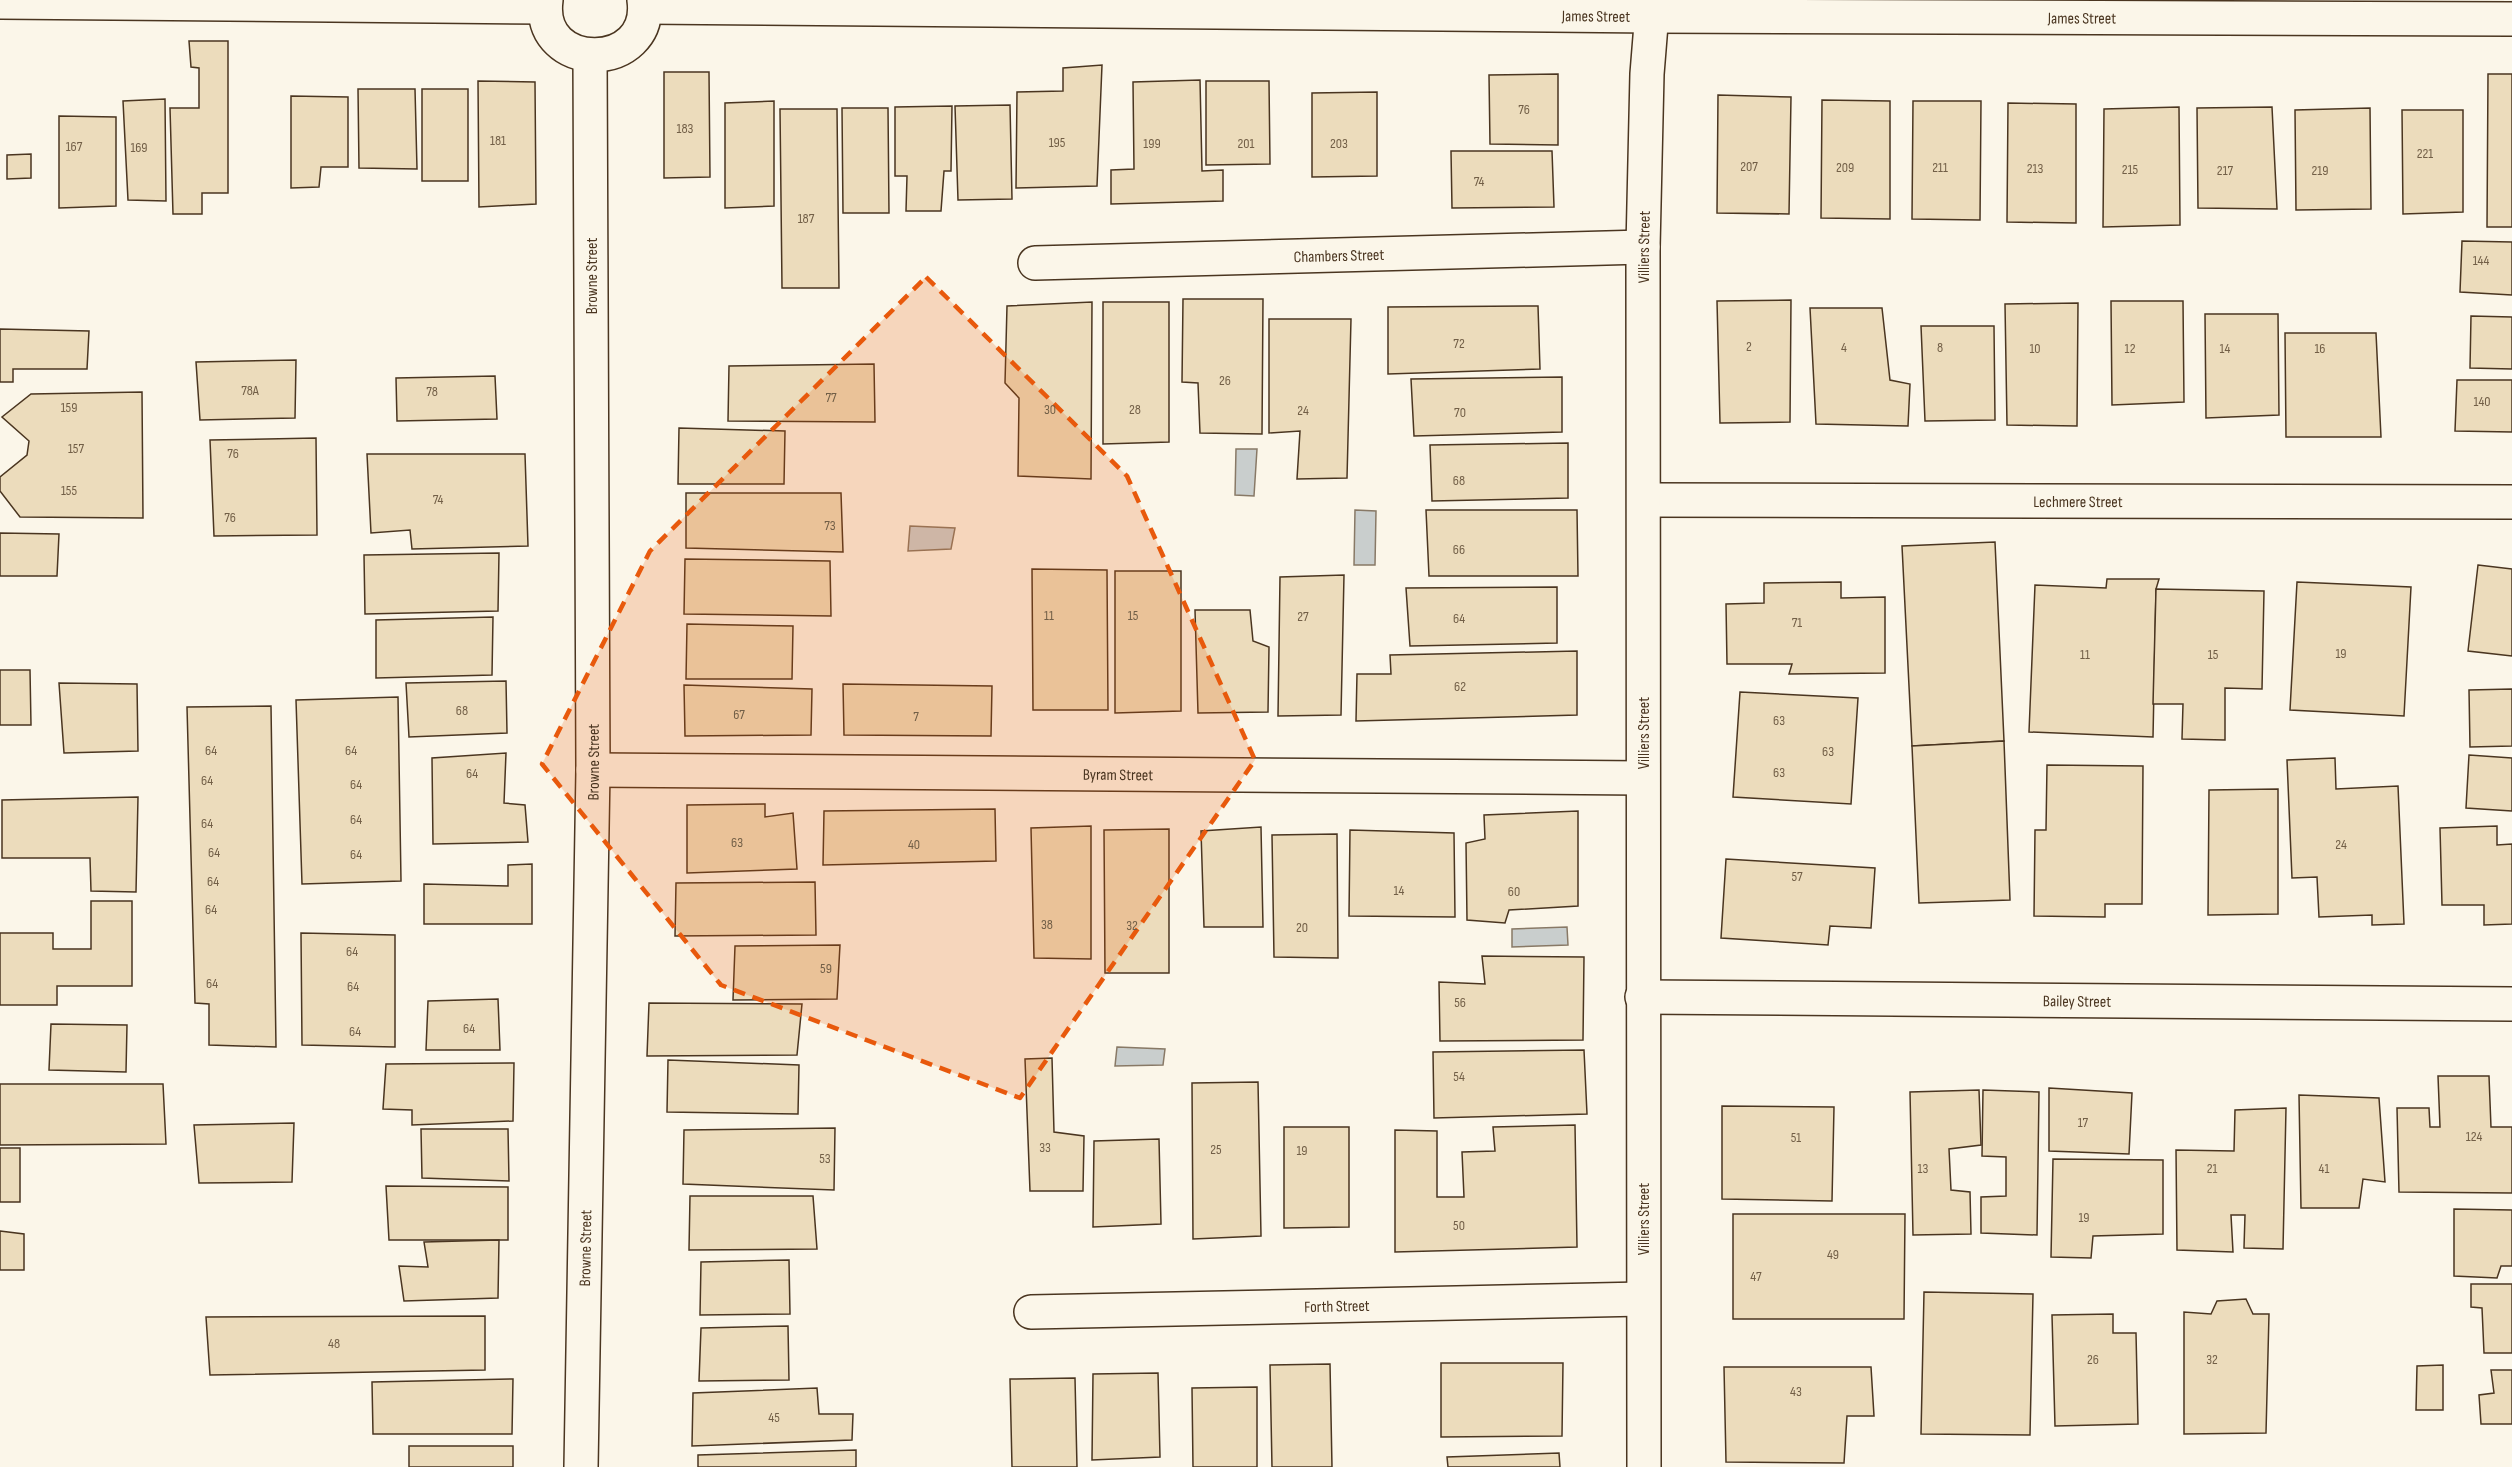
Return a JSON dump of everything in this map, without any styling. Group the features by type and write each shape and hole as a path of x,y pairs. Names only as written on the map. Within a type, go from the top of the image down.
{"street":[{"path":"0,2 546,4 548,22 554,35 564,46 577,53 590,56 615,52 634,38 643,23 645,4"},
{"name":"James Street","path":"645,4 1653,8 2512,19"},
{"name":"Villiers Street","path":"1644,1467 1643,247 1647,74 1653,8"},
{"name":"Browne Street","path":"581,1467 593,770 590,56"},
{"name":"Chambers Street","path":"1035,263 1643,247"},
{"name":"Lechmere Street","path":"1644,500 2512,502"},
{"name":"Byram Street","path":"593,770 1642,778"},
{"name":"Bailey Street","path":"1642,997 2512,1004"},
{"name":"Forth Street","path":"1031,1312 1643,1299"}],"highlighted area":[{"path":"926,277 1127,476 1255,760 1020,1098 721,985 542,764 650,551"}],"shaded area":[{"path":"1236,449 1257,449 1254,496 1235,495"},
{"path":"1355,510 1376,511 1375,565 1354,565"},
{"path":"910,526 955,528 951,549 908,551"},
{"path":"1567,927 1568,945 1512,947 1512,929"},
{"path":"1117,1047 1165,1049 1163,1065 1115,1066"}],"building":[{"path":"189,41 228,41 228,193 202,193 202,214 173,214 170,108 199,108 199,68 191,67"},
{"path":"1102,65 1097,186 1016,188 1017,92 1063,91 1063,68"},
{"path":"664,72 709,72 710,177 664,178"},
{"path":"1558,74 1558,145 1490,144 1489,75"},
{"path":"2488,74 2512,74 2512,227 2487,227"},
{"path":"1200,80 1202,171 1223,170 1223,201 1111,204 1111,170 1134,169 1133,82"},
{"path":"478,81 535,82 536,204 479,207"},
{"path":"1206,81 1269,81 1270,164 1206,165"},
{"path":"358,89 415,89 417,169 359,168"},
{"path":"422,89 468,89 468,181 422,181"},
{"path":"1377,92 1377,176 1312,177 1312,93"},
{"path":"1718,95 1791,97 1789,214 1717,213"},
{"path":"291,96 348,97 348,167 321,167 319,187 291,188"},
{"path":"165,99 166,201 128,200 123,101"},
{"path":"1822,100 1890,101 1890,219 1821,218"},
{"path":"774,101 774,206 725,208 725,103"},
{"path":"1913,101 1981,101 1980,220 1912,219"},
{"path":"2008,103 2076,104 2076,223 2007,222"},
{"path":"1010,105 1012,199 958,200 955,106"},
{"path":"952,106 951,171 944,171 941,211 906,211 907,176 895,176 895,107"},
{"path":"2179,107 2180,225 2103,227 2104,109"},
{"path":"2272,107 2277,209 2198,208 2197,108"},
{"path":"842,108 888,108 889,213 843,213"},
{"path":"2370,108 2371,209 2296,210 2295,110"},
{"path":"780,109 837,109 839,288 782,288"},
{"path":"2402,110 2463,110 2463,212 2403,214"},
{"path":"59,116 116,117 116,206 59,208"},
{"path":"1451,151 1552,151 1554,207 1452,208"},
{"path":"31,154 31,178 7,179 7,155"},
{"path":"2462,241 2512,242 2512,295 2460,292"},
{"path":"1183,299 1263,299 1262,434 1200,433 1198,383 1182,382"},
{"path":"1791,300 1790,422 1720,423 1717,301"},
{"path":"2111,301 2183,301 2184,402 2112,405"},
{"path":"1092,302 1091,479 1018,476 1019,398 1005,383 1007,306"},
{"path":"1103,302 1169,302 1169,442 1103,444"},
{"path":"2078,303 2077,426 2007,425 2005,304"},
{"path":"1538,306 1540,369 1388,374 1388,307"},
{"path":"1810,308 1882,308 1890,380 1910,384 1908,426 1816,424"},
{"path":"2205,314 2278,314 2279,415 2206,418"},
{"path":"2471,316 2512,317 2512,369 2470,368"},
{"path":"1269,319 1351,319 1347,478 1297,479 1300,431 1269,433"},
{"path":"1921,326 1994,326 1995,420 1925,421"},
{"path":"0,329 89,331 87,369 13,369 13,382 0,382"},
{"path":"2285,333 2376,333 2381,437 2286,437"},
{"path":"296,360 295,418 200,420 196,362"},
{"path":"874,364 875,422 728,421 729,366"},
{"path":"495,376 497,419 397,421 396,378"},
{"path":"1562,377 1562,432 1414,436 1411,379"},
{"path":"2457,380 2512,380 2512,432 2455,431"},
{"path":"142,392 143,518 20,517 0,491 0,477 27,455 29,441 2,417 31,394"},
{"path":"679,428 785,431 784,484 678,484"},
{"path":"316,438 317,535 214,536 210,440"},
{"path":"1568,443 1568,498 1432,501 1430,445"},
{"path":"367,454 525,454 528,546 412,549 410,530 371,533"},
{"path":"686,493 841,493 843,552 686,548"},
{"path":"1426,510 1577,510 1578,576 1429,576"},
{"path":"0,533 59,534 57,576 0,576"},
{"path":"1995,542 2004,741 1912,746 1902,546"},
{"path":"499,553 498,611 365,614 364,555"},
{"path":"685,559 830,561 831,616 684,614"},
{"path":"2478,565 2512,569 2512,656 2468,651"},
{"path":"1032,569 1107,570 1108,710 1033,710"},
{"path":"1115,571 1181,571 1181,711 1115,713"},
{"path":"1344,575 1341,715 1278,716 1280,577"},
{"path":"2107,579 2159,579 2156,589 2153,737 2029,732 2035,585 2106,588"},
{"path":"1841,582 1841,598 1885,597 1885,673 1789,674 1792,664 1727,664 1726,604 1764,603 1764,583"},
{"path":"2297,582 2411,587 2404,716 2290,710"},
{"path":"1557,587 1557,643 1410,646 1406,588"},
{"path":"2156,589 2264,591 2262,689 2225,688 2225,740 2182,739 2183,704 2153,704"},
{"path":"1195,610 1250,610 1253,641 1269,647 1268,712 1198,713"},
{"path":"493,617 492,675 376,678 376,620"},
{"path":"687,624 793,626 792,679 686,679"},
{"path":"1577,651 1577,715 1356,721 1357,674 1391,674 1390,655"},
{"path":"0,670 30,670 31,725 0,725"},
{"path":"506,681 507,733 409,737 406,683"},
{"path":"59,683 137,684 138,751 64,753"},
{"path":"843,684 992,686 991,736 844,735"},
{"path":"684,685 812,689 811,735 685,736"},
{"path":"2512,689 2512,746 2470,747 2469,690"},
{"path":"1740,692 1858,698 1851,804 1733,797"},
{"path":"398,697 401,881 302,884 296,700"},
{"path":"271,706 276,1047 209,1045 209,1004 195,1003 187,707"},
{"path":"2004,741 2010,900 1919,903 1912,746"},
{"path":"506,753 504,803 525,805 528,842 433,844 432,758"},
{"path":"2469,755 2512,758 2512,811 2466,808"},
{"path":"2335,758 2336,789 2398,786 2404,924 2372,925 2372,915 2319,917 2317,877 2292,878 2287,760"},
{"path":"2047,765 2143,766 2142,904 2105,904 2105,917 2034,916 2035,830 2046,830"},
{"path":"2278,789 2278,914 2208,915 2209,790"},
{"path":"138,797 136,892 91,891 90,858 2,858 2,800"},
{"path":"765,804 765,817 793,813 797,869 687,873 687,805"},
{"path":"995,809 996,861 823,865 824,811"},
{"path":"1578,811 1578,906 1509,910 1505,923 1467,920 1466,843 1485,839 1484,815"},
{"path":"1091,826 1091,959 1034,958 1031,828"},
{"path":"2497,826 2497,845 2512,844 2512,924 2484,925 2484,905 2442,905 2440,828"},
{"path":"1261,827 1263,927 1204,927 1201,831"},
{"path":"1169,829 1169,973 1105,973 1104,830"},
{"path":"1350,830 1454,833 1455,917 1349,916"},
{"path":"1337,834 1338,958 1274,957 1272,835"},
{"path":"1726,859 1875,868 1871,928 1830,926 1828,945 1721,938"},
{"path":"532,864 532,924 424,924 424,884 508,886 508,865"},
{"path":"815,882 816,935 675,936 676,883"},
{"path":"91,901 132,901 132,986 57,986 57,1005 0,1005 0,933 53,933 53,949 91,949"},
{"path":"301,933 395,935 395,1047 302,1045"},
{"path":"840,945 837,999 733,1000 735,946"},
{"path":"1482,956 1584,957 1583,1040 1440,1041 1439,982 1485,984"},
{"path":"498,999 500,1050 426,1050 428,1001"},
{"path":"649,1003 802,1004 797,1055 647,1056"},
{"path":"51,1024 127,1025 126,1072 49,1070"},
{"path":"1584,1050 1587,1114 1434,1118 1433,1052"},
{"path":"1052,1058 1054,1132 1084,1136 1083,1191 1030,1191 1025,1059"},
{"path":"668,1060 799,1065 798,1114 667,1112"},
{"path":"514,1063 513,1121 412,1125 412,1110 383,1109 386,1064"},
{"path":"2438,1076 2489,1076 2491,1127 2512,1127 2512,1193 2399,1192 2397,1108 2429,1108 2430,1127 2440,1127"},
{"path":"1258,1082 1261,1236 1193,1239 1192,1083"},
{"path":"0,1084 163,1084 166,1144 0,1145"},
{"path":"2049,1088 2132,1093 2129,1154 2049,1151"},
{"path":"1979,1090 1981,1145 1949,1149 1951,1190 1970,1192 1971,1234 1913,1235 1910,1092"},
{"path":"1983,1090 2039,1092 2037,1235 1981,1233 1981,1197 2006,1196 2006,1157 1982,1156"},
{"path":"2299,1095 2379,1098 2385,1182 2363,1179 2359,1208 2301,1208"},
{"path":"1722,1106 1834,1107 1832,1201 1722,1199"},
{"path":"2286,1108 2283,1249 2244,1248 2245,1215 2231,1215 2233,1252 2177,1250 2176,1150 2234,1151 2235,1110"},
{"path":"294,1123 292,1182 199,1183 194,1125"},
{"path":"1575,1125 1577,1247 1395,1252 1395,1130 1437,1131 1437,1197 1464,1197 1462,1152 1495,1151 1493,1127"},
{"path":"1284,1127 1349,1127 1349,1227 1284,1228"},
{"path":"835,1128 834,1190 683,1184 684,1130"},
{"path":"421,1129 508,1129 509,1181 422,1178"},
{"path":"1159,1139 1161,1224 1093,1227 1094,1141"},
{"path":"0,1148 20,1148 20,1202 0,1202"},
{"path":"2053,1159 2163,1160 2163,1234 2093,1236 2091,1258 2051,1257"},
{"path":"386,1186 508,1187 508,1240 389,1240"},
{"path":"690,1196 813,1196 817,1249 689,1250"},
{"path":"2454,1209 2512,1210 2512,1266 2501,1266 2497,1278 2454,1276"},
{"path":"1733,1214 1905,1214 1904,1319 1733,1319"},
{"path":"0,1231 24,1234 24,1270 0,1270"},
{"path":"499,1240 498,1298 404,1301 399,1266 428,1267 424,1242"},
{"path":"789,1260 790,1314 700,1315 701,1262"},
{"path":"2471,1284 2512,1284 2512,1353 2484,1353 2482,1308 2471,1307"},
{"path":"1924,1292 2033,1294 2030,1435 1921,1434"},
{"path":"2246,1299 2253,1314 2269,1314 2266,1433 2184,1434 2184,1312 2211,1314 2217,1301"},
{"path":"2113,1314 2113,1333 2136,1333 2138,1424 2055,1426 2052,1315"},
{"path":"485,1316 485,1370 210,1375 206,1317"},
{"path":"788,1326 789,1380 699,1381 701,1328"},
{"path":"1441,1363 1563,1363 1562,1436 1441,1437"},
{"path":"1330,1364 1332,1467 1272,1467 1270,1365"},
{"path":"2443,1365 2443,1410 2416,1410 2417,1366"},
{"path":"1724,1367 1871,1367 1874,1416 1847,1416 1844,1463 1726,1462"},
{"path":"2491,1370 2512,1370 2512,1424 2481,1424 2479,1395 2494,1393"},
{"path":"1158,1373 1160,1457 1092,1460 1093,1374"},
{"path":"1075,1378 1077,1467 1012,1467 1010,1379"},
{"path":"513,1379 512,1434 373,1434 372,1382"},
{"path":"1257,1387 1257,1467 1193,1467 1192,1388"},
{"path":"817,1388 819,1414 853,1414 852,1440 692,1446 693,1393"},
{"path":"409,1446 513,1446 513,1467 409,1467"},
{"path":"856,1450 856,1467 698,1467 698,1455"},
{"path":"1559,1453 1560,1467 1448,1467 1447,1457"}]}
